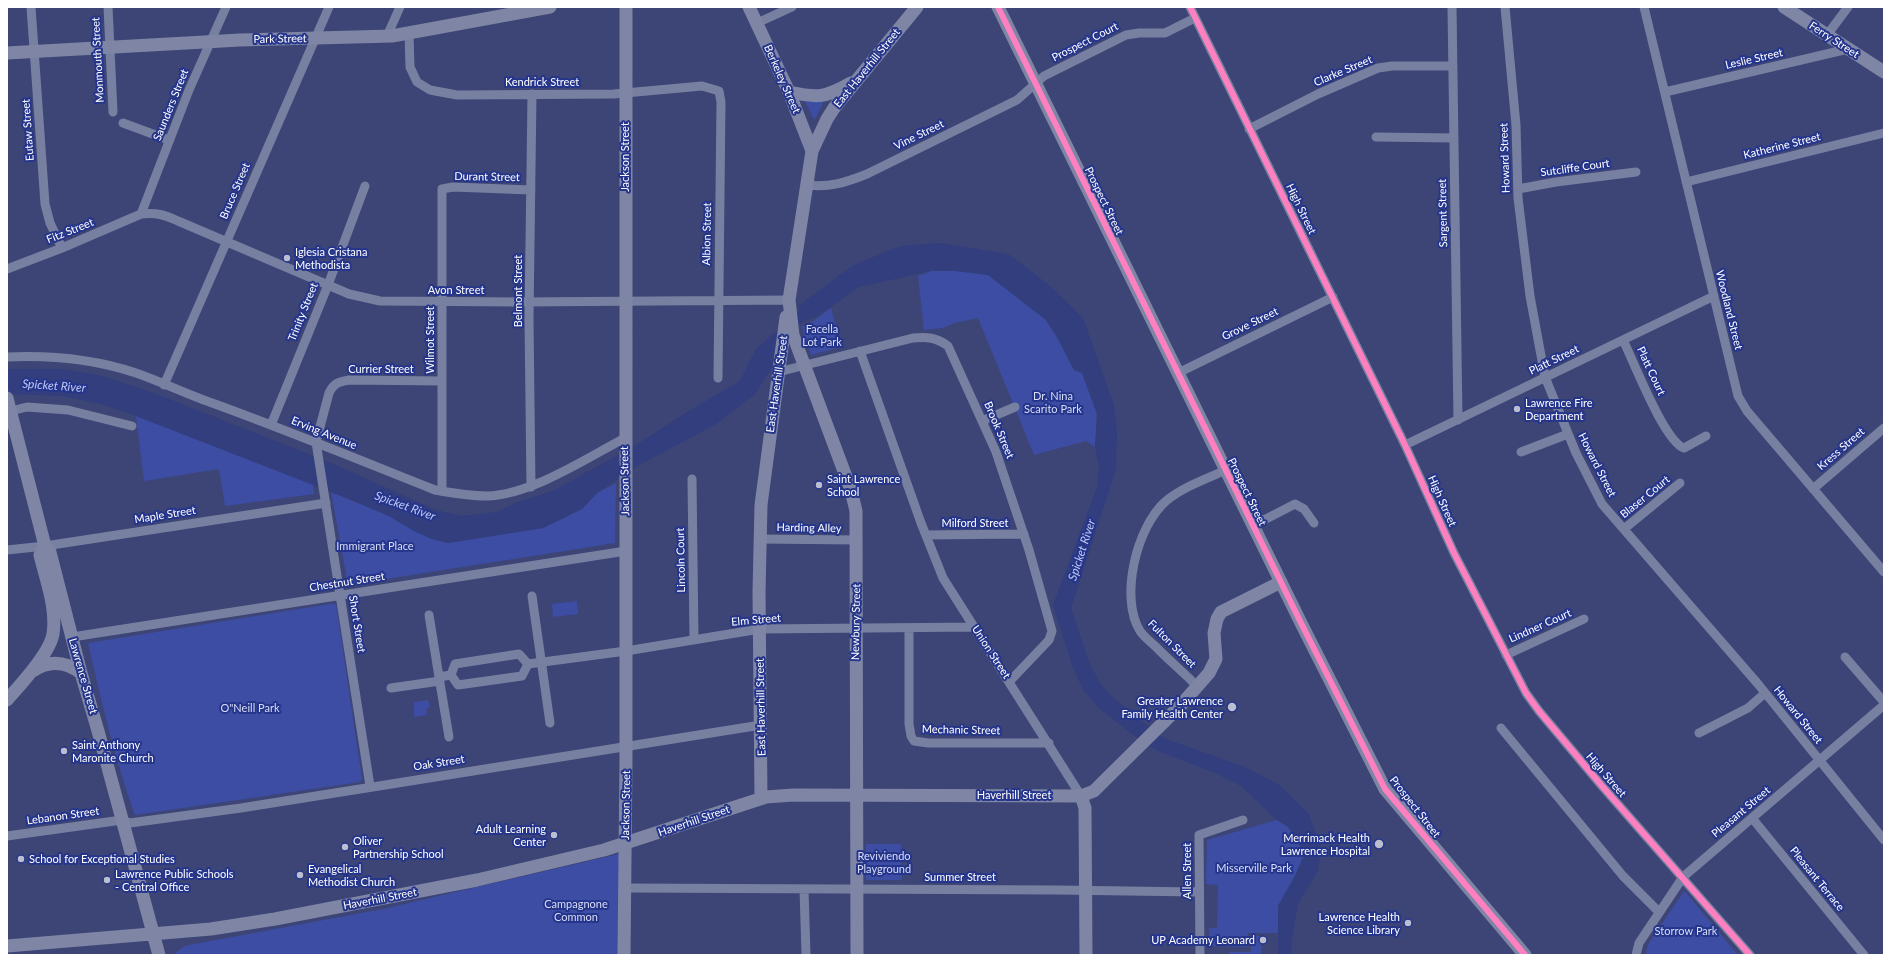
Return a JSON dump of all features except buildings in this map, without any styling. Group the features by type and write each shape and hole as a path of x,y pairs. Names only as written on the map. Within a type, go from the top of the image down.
{"main road":[{"name":"Jackson Street","path":"624,955 626,747 626,7"},
{"name":"Berkeley Street","path":"749,7 789,92 812,151"},
{"name":"East Haverhill Street","path":"761,798 760,539 762,493 779,368 812,151 827,119 917,7"},
{"name":"Prospect Street","path":"998,7 1035,86 1280,582 1385,789 1525,955"},
{"name":"Ferry Street","path":"1784,7 1884,72"},
{"name":"Park Street","path":"7,53 211,42 387,36 409,34 545,8"},
{"path":"789,92 807,96 831,95 856,81"},
{"name":"Newbury Street","path":"789,305 793,335 851,490 856,511 857,955"},
{"name":"Lawrence Street","path":"7,398 9,412 45,546 50,552 81,673 160,955"},
{"path":"7,700 29,674 47,649 53,635 53,611 40,555 45,546"},
{"path":"1082,796 1094,791 1140,746 1209,673 1216,659 1214,633 1216,619 1221,612 1280,582"},
{"path":"29,674 49,663 68,666 81,673"},
{"name":"Haverhill Street","path":"7,946 211,929 282,918 477,880 625,844 761,798 793,795 1082,796"},
{"name":"Union Street","path":"1082,796 1085,808 1086,955"}],"street":[{"name":"Eutaw Street","path":"31,7 45,204 50,223 62,248"},
{"name":"Monmouth Street","path":"108,7 113,112"},
{"name":"Saunders Street","path":"141,214 169,140 226,7"},
{"name":"Bruce Street","path":"164,384 329,7"},
{"path":"387,36 400,7"},
{"path":"757,23 792,7"},
{"name":"High Street","path":"1190,7 1406,445 1454,553 1526,693 1538,711 1750,955"},
{"name":"Sargent Street","path":"1452,7 1458,420"},
{"name":"Howard Street","path":"1505,7 1516,125 1518,189 1530,296 1545,377 1568,434 1602,504 1765,693 1884,840"},
{"name":"Woodland Street","path":"1644,7 1736,389 1742,404 1884,572"},
{"path":"1827,35 1848,7"},
{"name":"Prospect Court","path":"1035,86 1044,76 1126,35 1139,33 1165,33 1195,18"},
{"name":"Kendrick Street","path":"409,34 410,67 417,82 430,90 457,95 625,93 702,86 719,90"},
{"name":"Leslie Street","path":"1665,92 1848,49"},
{"name":"Clarke Street","path":"1250,129 1318,94 1378,68 1392,66 1453,66"},
{"name":"Vine Street","path":"807,185 832,186 868,174 1017,100 1035,86"},
{"name":"Albion Street","path":"718,378 722,102 719,90"},
{"name":"Belmont Street","path":"532,94 530,302 532,487"},
{"path":"123,123 169,140"},
{"name":"Katherine Street","path":"1686,182 1884,133"},
{"path":"1376,137 1454,138"},
{"name":"Sutcliffe Court","path":"1518,189 1556,182 1636,172"},
{"name":"Trinity Street","path":"271,425 328,285 364,186"},
{"name":"Durant Street","path":"442,189 453,187 531,190"},
{"name":"Wilmot Street","path":"442,189 442,491"},
{"name":"Avon Street","path":"141,214 162,214 349,294 380,301 718,301 789,305"},
{"name":"Fitz Street","path":"7,269 62,248 141,214"},
{"name":"Platt Street","path":"1406,445 1714,296"},
{"name":"Grove Street","path":"1178,373 1333,297"},
{"name":"Brook Street","path":"779,368 913,338 930,337 939,340 948,346 996,452 1024,534 1052,631 1049,640 1010,681"},
{"name":"Platt Court","path":"1623,340 1658,414 1672,439 1678,446 1684,448 1706,436"},
{"name":"Union Street","path":"860,351 943,578 1082,796"},
{"name":"Erving Avenue","path":"7,357 44,356 69,358 108,365 136,373 442,491 488,496 532,487 625,441"},
{"name":"Currier Street","path":"316,442 329,394 332,386 338,382 349,380 442,382"},
{"path":"9,412 27,407 68,410 132,426"},
{"path":"982,421 1015,407"},
{"name":"Kress Street","path":"1813,489 1884,428"},
{"path":"1521,452 1568,434"},
{"name":"Short Street","path":"316,442 370,786"},
{"name":"Fulton Street","path":"1197,686 1140,632 1132,616 1130,601 1131,579 1141,543 1151,518 1166,501 1187,487 1226,470"},
{"name":"Lincoln Court","path":"692,479 694,640"},
{"name":"Blaser Court","path":"1624,529 1680,483"},
{"name":"Maple Street","path":"7,550 45,546 326,503"},
{"path":"1248,516 1264,520 1295,504 1304,508 1314,523"},
{"name":"Milford Street","path":"926,535 1024,534"},
{"name":"Harding Alley","path":"760,539 857,540"},
{"name":"Chestnut Street","path":"72,637 626,552"},
{"path":"532,596 550,723"},
{"path":"429,615 449,737"},
{"name":"Lindner Court","path":"1506,655 1584,619"},
{"name":"Elm Street","path":"528,664 626,652 760,630 975,627"},
{"name":"Mechanic Street","path":"909,628 909,724 911,736 914,741 928,743 1049,743"},
{"path":"519,654 528,664 522,676 458,685 451,675 455,664 512,655 519,654"},
{"path":"1845,657 1884,702"},
{"path":"391,688 439,679 451,675"},
{"path":"1699,733 1748,708 1765,693"},
{"name":"Pleasant Street","path":"1636,955 1639,943 1683,877 1884,705"},
{"name":"Oak Street","path":"122,820 130,823 241,808 370,786 761,725"},
{"path":"1501,728 1623,876 1659,912"},
{"name":"Pleasant Terrace","path":"1752,818 1864,955"},
{"name":"Lebanon Street","path":"7,836 122,820"},
{"name":"Allen Street","path":"1200,955 1198,892 1199,835 1243,820"},
{"name":"Summer Street","path":"625,888 1086,890 1198,892"},
{"path":"804,889 806,955"}],"green space":[{"path":"805,101 824,101 815,119 813,118"},
{"name":"Dr. Nina Scarito Park","path":"931,271 956,271 988,275 1046,320 1074,370 1082,372 1097,414 1095,447 1086,441 1034,455 978,318 955,323 943,328 924,330 918,276"},
{"name":"Facella Lot Park","path":"831,308 841,347 811,355 802,327 815,320"},
{"path":"136,416 313,484 314,494 225,506 219,469 144,481"},
{"name":"Immigrant Place","path":"616,483 615,543 348,585 331,492 389,516 414,531 432,539 448,543 543,528 582,509 597,493"},
{"path":"577,601 578,614 553,617 552,604"},
{"name":"O\"Neill Park","path":"336,604 362,779 360,782 135,815 109,730 88,643"},
{"path":"428,700 430,708 426,709 427,715 414,717 414,702"},
{"name":"Misserville Park","path":"1277,820 1288,827 1303,849 1304,855 1295,876 1278,906 1278,933 1248,933 1247,947 1209,946 1209,928 1217,928 1218,885 1206,884 1207,840"},
{"name":"Reviviendo Playground","path":"866,844 901,844 902,880 866,880"},
{"name":"Campagnone Common","path":"623,853 621,955 173,955 184,946 383,909"},
{"name":"Storrow Park","path":"1684,891 1738,955 1647,955 1646,952 1649,943"},
{"path":"1251,936 1262,936 1261,955 1229,955 1229,952 1251,952"}],"water":[{"name":"Spicket River","path":"939,243 1008,254 1049,285 1083,318 1114,405 1117,432 1116,469 1071,608 1089,662 1101,685 1109,694 1163,738 1245,767 1279,785 1308,813 1321,847 1318,871 1298,904 1291,944 1292,955 1278,955 1278,906 1295,876 1304,855 1302,849 1288,827 1277,820 1241,786 1215,773 1158,751 1136,737 1099,708 1084,691 1073,668 1053,605 1097,487 1099,466 1095,447 1097,414 1082,373 1074,370 1046,320 988,275 956,271 931,271 859,287 818,316 801,323 755,394 716,424 639,465 597,493 582,509 543,528 448,543 432,539 414,531 389,516 354,501 136,416 101,404 63,396 7,394 7,369 62,369 103,376 159,395 331,463 436,510 462,516 497,512 517,502 553,491 638,444 682,415 740,381 756,349 799,312 798,306 852,266 900,246"}],"cycle path":[{"path":"998,7 1302,625 1385,789 1525,955"},
{"path":"1190,7 1405,445 1454,553 1526,693 1539,711 1602,786 1750,955"}],"place":[{"name":"Iglesia Cristana Methodista","path":"287,258"},
{"name":"Lawrence Fire Department","path":"1517,409"},
{"name":"Saint Lawrence School","path":"819,485"},
{"name":"Greater Lawrence Family Health Center","path":"1232,707"},
{"name":"Saint Anthony Maronite Church","path":"64,751"},
{"name":"Adult Learning Center","path":"554,835"},
{"name":"Merrimack Health Lawrence Hospital","path":"1379,844"},
{"name":"Oliver Partnership School","path":"345,847"},
{"name":"School for Exceptional Studies","path":"21,859"},
{"name":"Evangelical Methodist Church","path":"300,875"},
{"name":"Lawrence Public Schools - Central Office","path":"107,880"},
{"name":"Lawrence Health Science Library","path":"1408,923"},
{"name":"UP Academy Leonard","path":"1263,940"}]}
